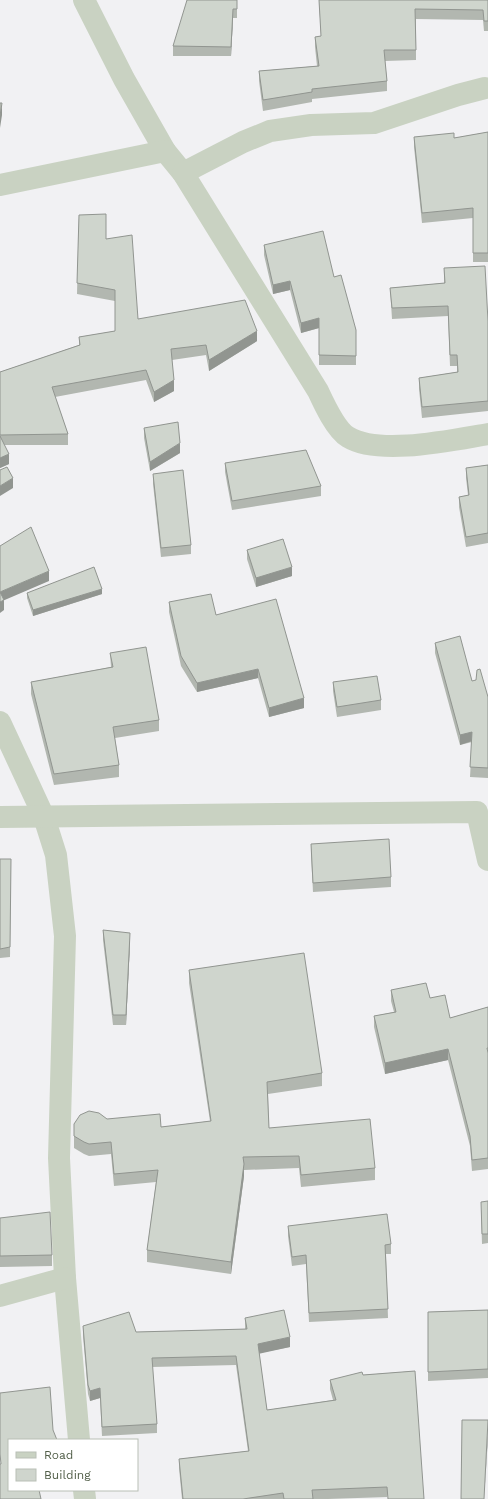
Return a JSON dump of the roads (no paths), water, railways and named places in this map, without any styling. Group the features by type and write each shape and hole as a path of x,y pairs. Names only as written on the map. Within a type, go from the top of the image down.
{"street":[{"path":"84,0 124,79 164,151 183,173 318,391 333,420 347,436 363,444 393,447 488,434"},
{"path":"183,173 243,142 270,131 311,125 374,123 458,95 485,88"},
{"path":"0,185 164,151"},
{"path":"0,722 44,817 56,855 65,936 59,1158 65,1278 79,1439"},
{"path":"0,817 483,812 488,860"},
{"path":"0,1296 65,1278"}]}
